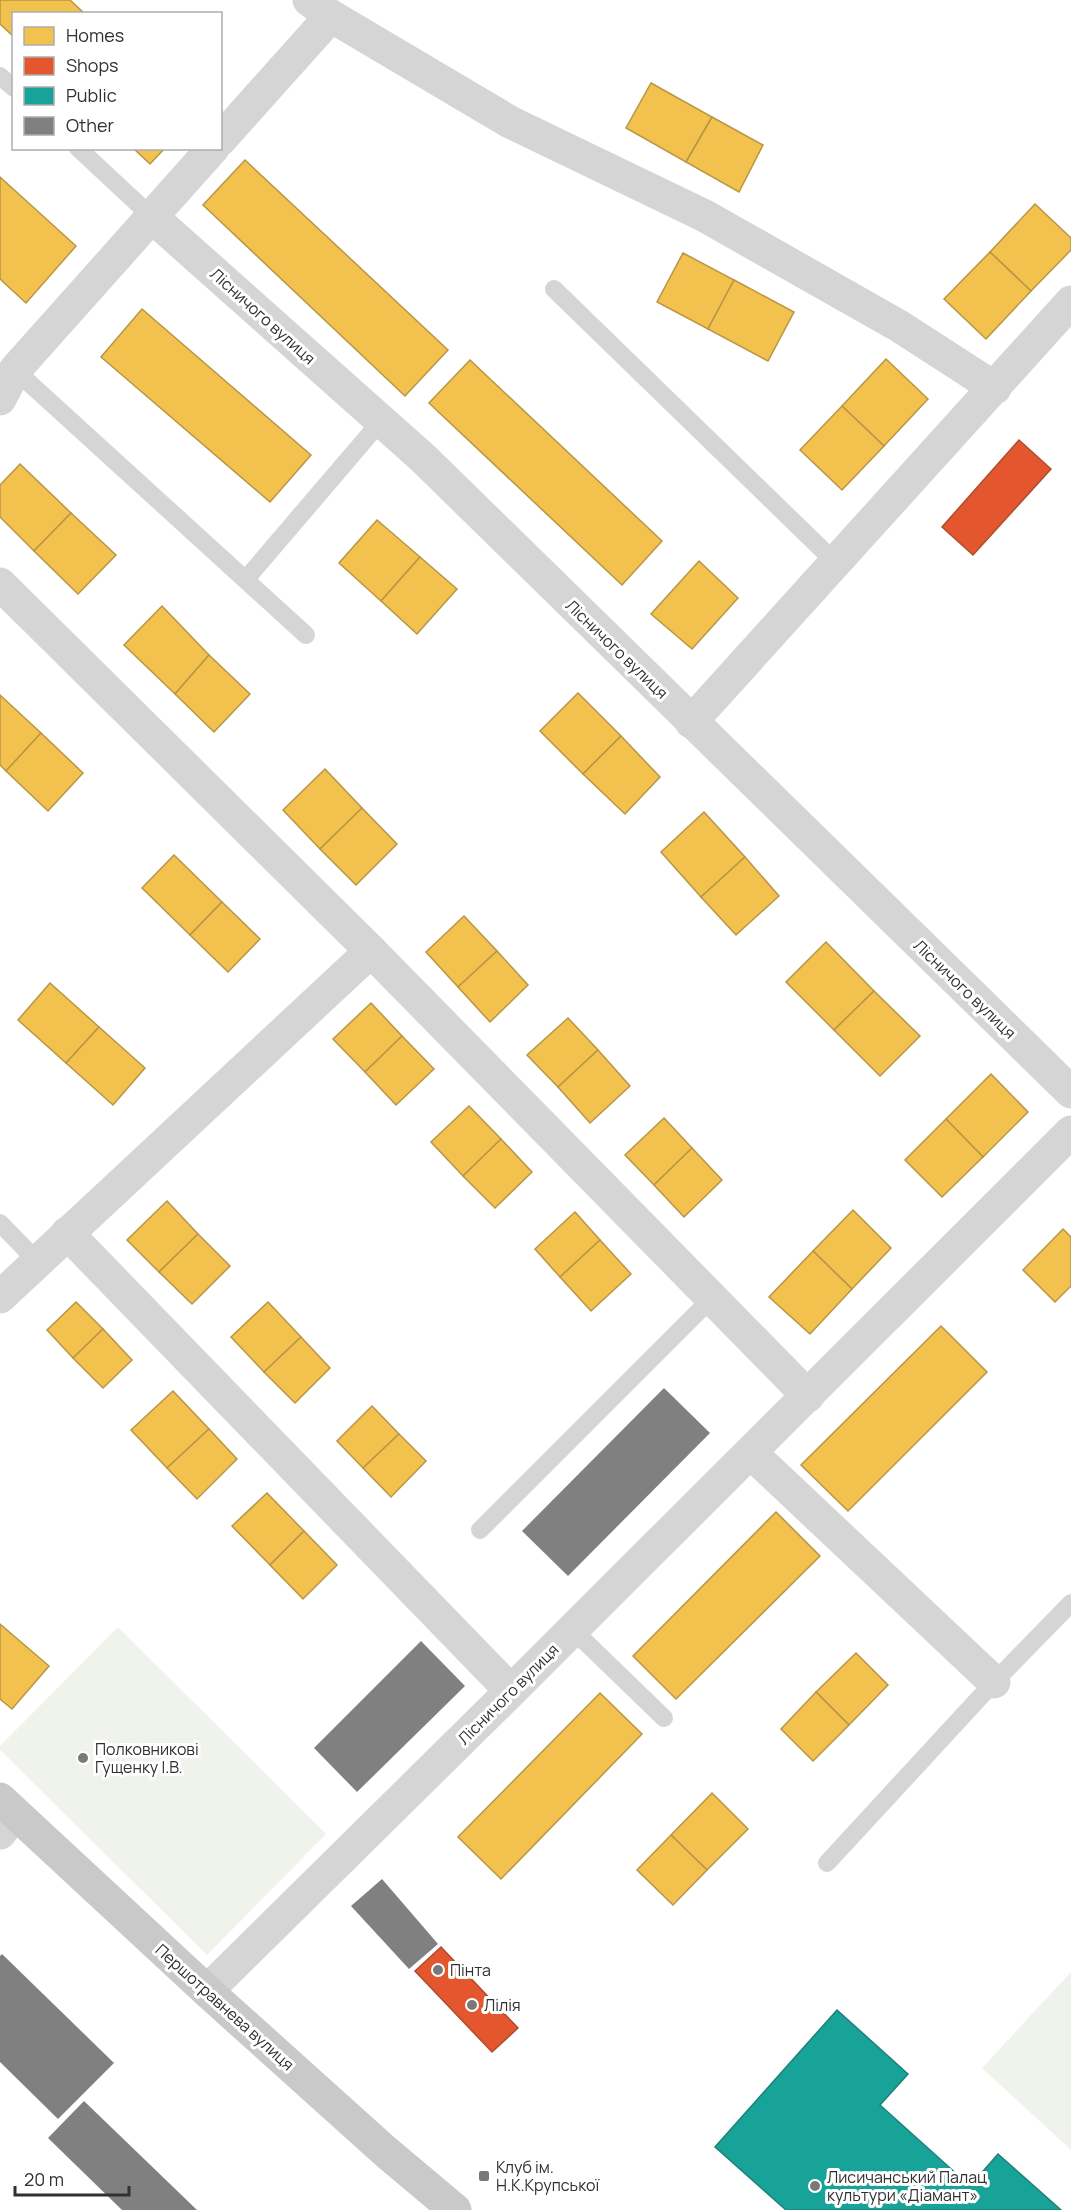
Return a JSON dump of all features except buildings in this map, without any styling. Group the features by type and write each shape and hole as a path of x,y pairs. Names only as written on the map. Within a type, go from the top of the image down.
{"main road":[{"name":"Першотравнева вулиця","path":"5,1815 207,1991 386,2152 455,2210"}],"street":[{"path":"222,137 320,8 510,122 705,216 899,326 994,388"},
{"path":"6,384 211,150"},
{"name":"Лісничого вулиця","path":"152,217 423,458 1071,1092"},
{"path":"691,722 1071,302"},
{"path":"0,584 371,951 808,1396"},
{"path":"0,1296 371,951"},
{"name":"Лісничого вулиця","path":"207,1991 573,1630 1071,1132"},
{"path":"66,1233 511,1691"},
{"path":"751,1453 994,1682"}],"lane":[{"path":"0,75 12,86"},
{"path":"80,150 152,217"},
{"path":"554,289 836,563"},
{"path":"6,384 246,579 306,635"},
{"path":"246,579 381,421"},
{"path":"0,1223 38,1261"},
{"path":"480,1530 712,1298"},
{"path":"827,1863 994,1682 1071,1603"},
{"path":"573,1630 664,1718"}],"shaded area":[{"path":"118,1627 326,1834 207,1955 0,1750 0,1746"},
{"path":"1071,1972 1071,2150 982,2068"}],"place":[{"name":"Полковникові Гущенку І.В.","path":"83,1758"},
{"name":"Пінта","path":"438,1970"},
{"name":"Лілія","path":"472,2005"},
{"name":"Клуб ім. Н.К.Крупської","path":"484,2176"},
{"name":"Лисичанський Палац культури «Діамант»","path":"815,2186"}]}
